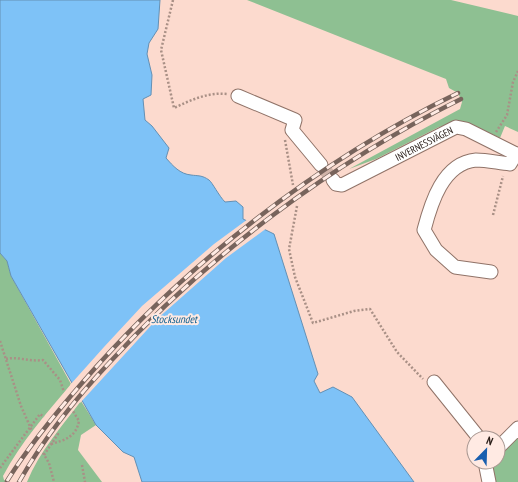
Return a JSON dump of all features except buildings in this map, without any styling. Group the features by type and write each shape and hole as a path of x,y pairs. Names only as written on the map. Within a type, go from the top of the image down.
{"street":[{"path":"238,96 295,120 292,130 321,166"},
{"name":"INVERNESSVÄGEN","path":"333,180 336,184 342,185 456,127 466,129 517,155"},
{"path":"491,272 456,266 436,250 424,230 429,210 438,189 451,173 464,163 476,160 510,164 517,155"},
{"path":"434,382 473,430"},
{"path":"506,440 518,428"},
{"path":"487,470 489,482"}],"path":[{"path":"173,0 161,50 174,108 192,99 217,93"},
{"path":"491,141 507,115 512,82 518,71"},
{"path":"292,130 285,137 293,185"},
{"path":"493,215 506,164"},
{"path":"297,206 288,249 295,277 313,323 370,308 397,352 424,380 434,382"},
{"path":"0,341 21,406 32,430"},
{"path":"6,359 13,357 21,360 43,360 60,380 64,392"},
{"path":"51,444 69,439 78,429 79,421 74,411"},
{"path":"0,468 40,414 44,416"},
{"path":"54,482 49,463 43,454 58,434 57,432"},
{"path":"82,465 85,482"}],"green space":[{"path":"247,0 451,0 518,16 518,132 505,126 500,138 467,122 439,127 376,159 349,169 460,109 462,102 458,93 449,88 446,79"},
{"path":"0,253 7,261 11,276 71,384 34,428 10,464 3,476 4,480 9,482 0,482"},
{"path":"81,401 96,425 81,435 78,450 102,482 27,482 44,450"},
{"path":"518,434 518,482 492,482 490,470 506,470 506,446"}],"water":[{"name":"Stocksundet","path":"0,0 160,0 158,29 149,43 147,54 152,75 151,95 143,99 145,120 152,126 169,148 166,158 174,167 183,173 207,178 225,202 236,201 243,207 243,219 274,234 318,374 314,381 320,393 333,387 352,397 414,482 142,482 134,457 123,452 96,425 11,276 7,261 0,253"}],"pier":[{"path":"248,219 267,228 226,258 157,319 80,403 70,385 104,347 142,306 214,244"}],"tunnel":[{"path":"321,165 333,180"}],"railway":[{"path":"7,481 43,430 82,383 121,340 209,257 256,219 305,183 355,150 406,120 458,93"},
{"path":"19,482 50,434 85,390 148,323 188,285 230,249 319,182 365,152 413,124 461,99"}]}
